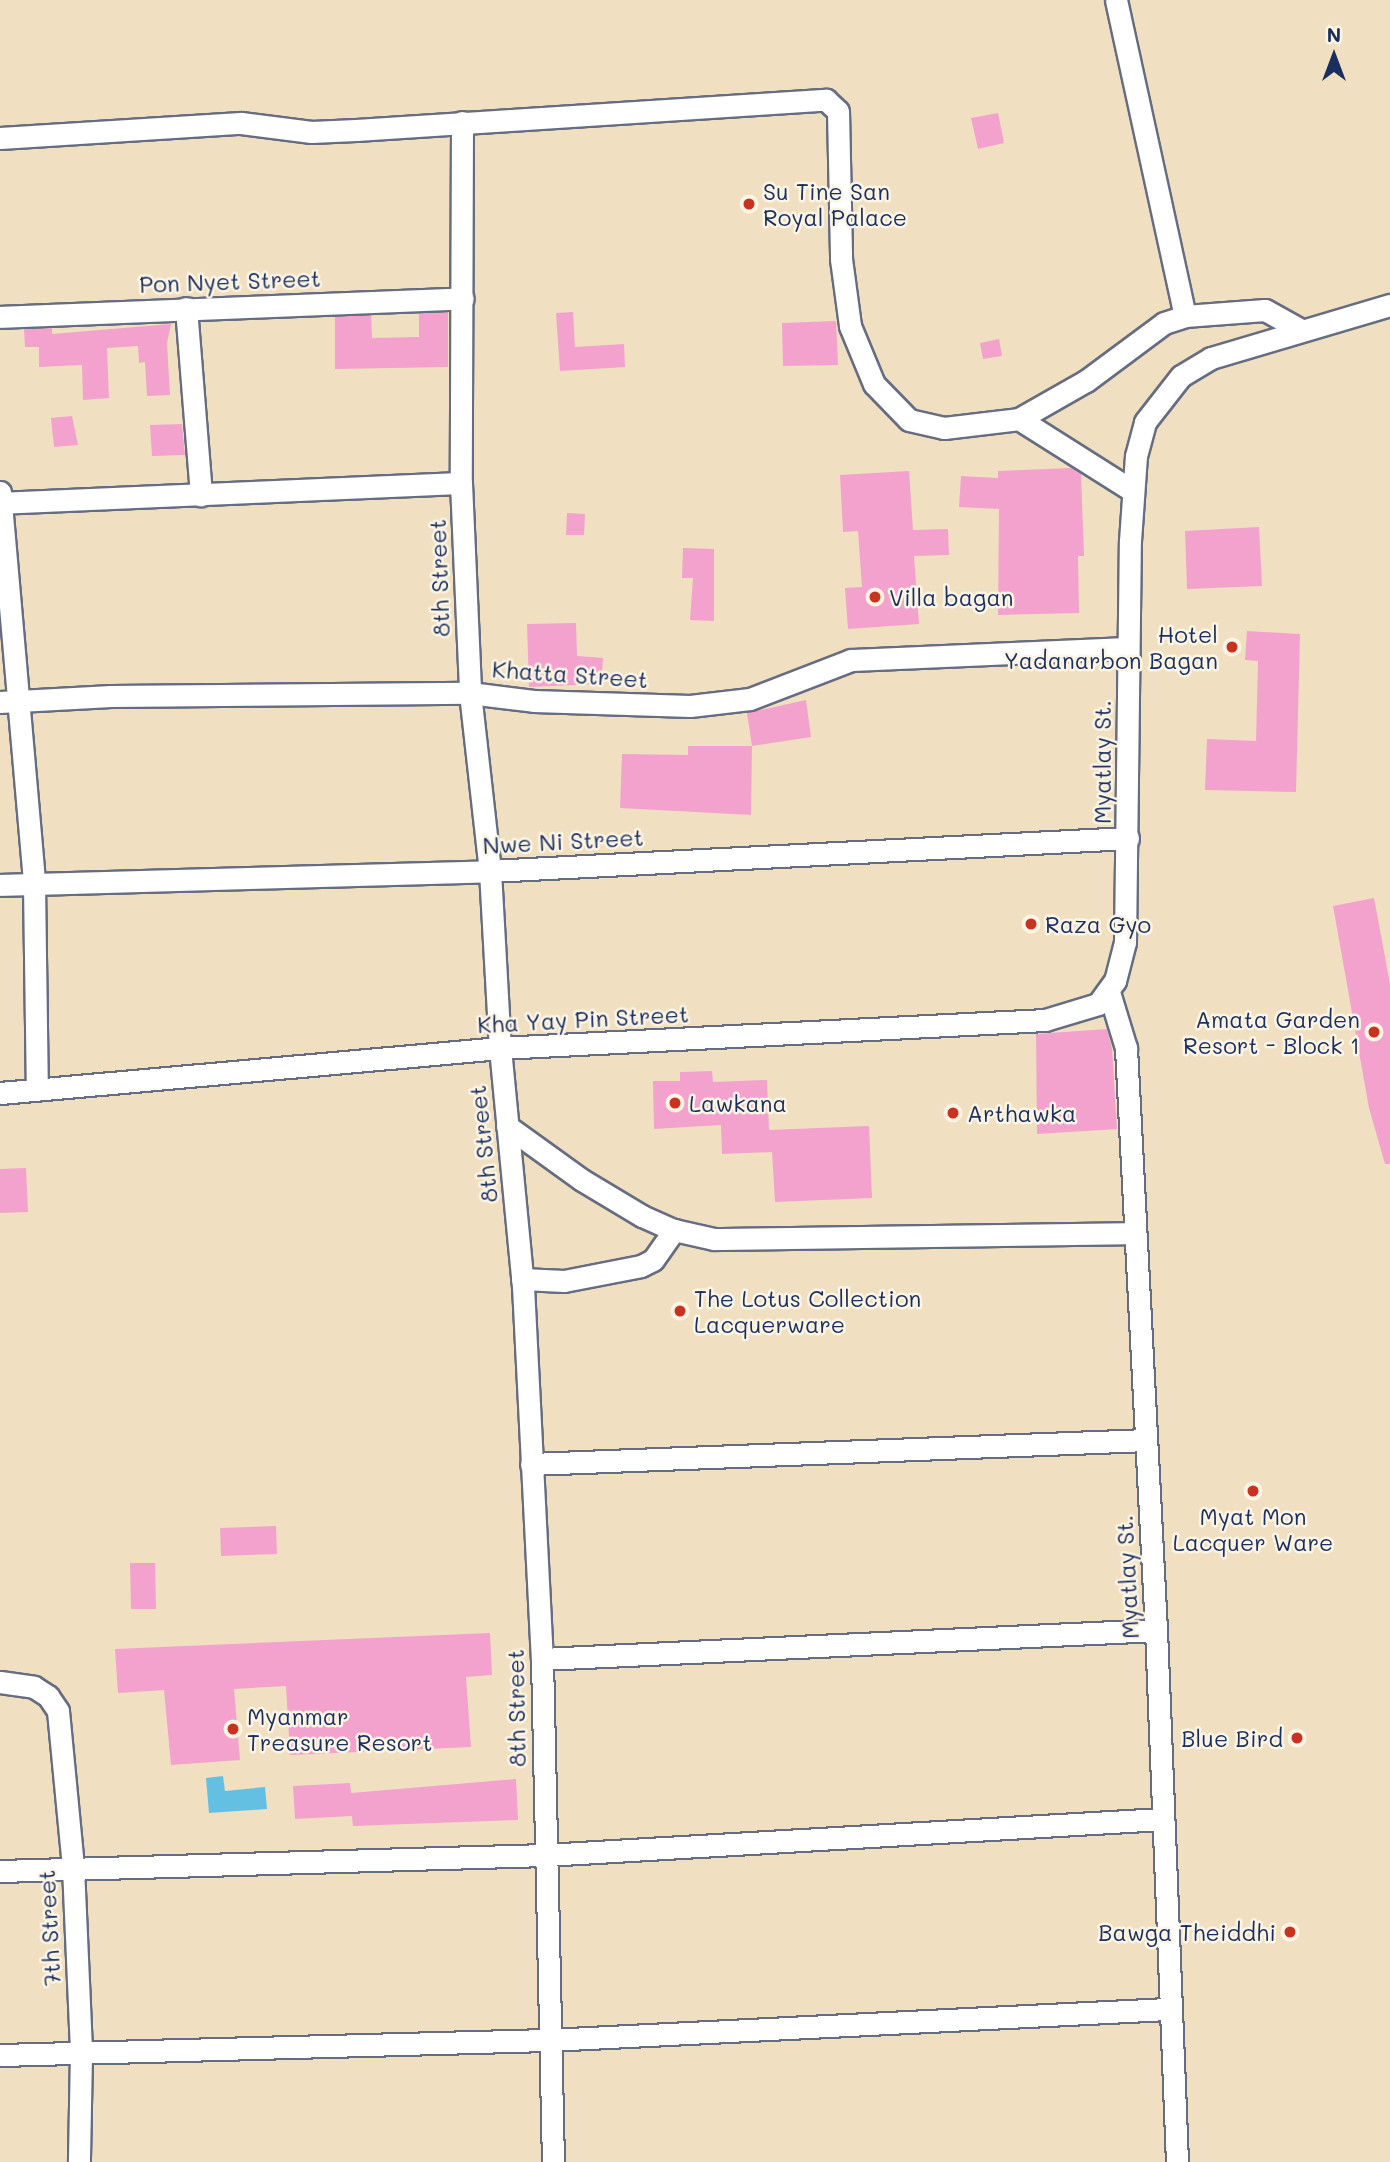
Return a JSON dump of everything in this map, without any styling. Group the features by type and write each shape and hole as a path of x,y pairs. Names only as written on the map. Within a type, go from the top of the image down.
{"street":[{"path":"1116,0 1185,316"},
{"path":"0,138 241,123 311,132 826,100 834,103 838,111 843,289 850,326 874,384 895,409 930,427 1019,419 1086,381 1164,323 1185,316 1265,310 1299,329"},
{"name":"8th Street","path":"462,122 461,483 470,693 490,871 500,1048 523,1279 542,1659 553,2162"},
{"name":"Pon Nyet Street","path":"0,317 463,298"},
{"name":"Myatlay St.","path":"1177,2162 1168,2009 1156,1630 1133,1233 1126,1048 1109,992 1125,942 1128,648 1136,456 1145,422 1181,376 1211,358 1299,329 1390,305"},
{"path":"186,308 201,495"},
{"path":"1019,419 1133,491"},
{"path":"0,503 461,483"},
{"path":"0,492 10,702 34,884 37,1090"},
{"name":"Khatta Street","path":"10,702 111,696 470,693 534,701 690,706 750,699 851,660 1128,648"},
{"name":"Nwe Ni Street","path":"0,886 490,871 1128,838"},
{"name":"Kha Yay Pin Street","path":"0,1093 500,1048 1045,1020 1081,1013 1109,992"},
{"path":"508,1126 582,1180 674,1230 714,1239 1133,1233"},
{"path":"523,1279 564,1281 641,1266 653,1260 674,1230"},
{"path":"531,1464 1146,1440"},
{"path":"542,1659 1156,1630"},
{"name":"7th Street","path":"0,1682 34,1687 48,1696 58,1711 73,1867 80,2053 79,2162"},
{"path":"0,1871 545,1855 1162,1819"},
{"path":"0,2055 549,2040 1168,2009"}],"water":[{"path":"223,1776 225,1791 265,1787 267,1809 209,1813 206,1778"}],"building":[{"path":"998,113 1004,143 978,149 971,118"},
{"path":"448,312 448,367 335,369 335,316 371,315 372,338 419,337 419,313"},
{"path":"573,312 575,347 624,344 625,367 560,371 556,313"},
{"path":"836,321 838,365 783,366 782,323"},
{"path":"171,324 167,343 170,395 147,396 145,362 139,363 138,346 107,348 109,398 83,400 82,365 39,367 39,347 25,347 24,329 52,328 52,334"},
{"path":"999,339 1002,356 983,359 980,343"},
{"path":"72,416 78,445 54,447 51,418"},
{"path":"182,424 185,455 152,456 150,425"},
{"path":"1071,468 1081,474 1084,556 1078,556 1079,613 998,615 999,509 959,507 961,476 998,478 998,471"},
{"path":"909,471 913,530 948,529 949,555 914,556 919,624 848,629 845,588 862,587 858,531 843,532 840,475"},
{"path":"567,513 585,514 584,535 566,535"},
{"path":"1259,527 1262,586 1187,589 1185,531"},
{"path":"683,548 714,549 714,621 690,620 693,578 682,578"},
{"path":"576,623 577,656 603,658 601,684 529,687 527,624"},
{"path":"1247,631 1300,634 1296,792 1205,790 1207,739 1256,741 1258,661 1245,660"},
{"path":"806,700 811,737 752,746 747,713"},
{"path":"688,746 752,746 751,815 620,808 622,754 688,755"},
{"name":"Amata Garden Resort - Block 1","path":"1374,898 1390,984 1390,1164 1385,1164 1369,1108 1333,906"},
{"path":"1107,1029 1112,1048 1117,1129 1037,1134 1036,1034"},
{"path":"712,1071 713,1082 767,1080 769,1130 869,1126 872,1198 775,1202 772,1152 722,1154 721,1125 654,1129 653,1081 680,1081 680,1072"},
{"path":"26,1168 28,1212 0,1213 0,1169"},
{"path":"276,1526 277,1554 221,1556 220,1528"},
{"path":"130,1563 155,1563 156,1609 131,1609"},
{"path":"490,1633 492,1675 466,1677 471,1747 290,1755 286,1686 234,1689 240,1760 171,1765 164,1690 118,1693 115,1649"},
{"path":"516,1779 518,1820 353,1826 352,1816 295,1819 293,1786 350,1783 351,1793"}],"place":[{"name":"Su Tine San Royal Palace","path":"749,204"},
{"name":"Villa bagan","path":"875,597"},
{"name":"Hotel Yadanarbon Bagan","path":"1232,647"},
{"name":"Raza Gyo","path":"1031,924"},
{"name":"Amata Garden Resort - Block 1","path":"1374,1032"},
{"name":"Lawkana","path":"675,1103"},
{"name":"Arthawka","path":"953,1113"},
{"name":"The Lotus Collection Lacquerware","path":"680,1311"},
{"name":"Myat Mon Lacquer Ware","path":"1253,1491"},
{"name":"Myanmar Treasure Resort","path":"233,1729"},
{"name":"Blue Bird","path":"1297,1738"},
{"name":"Bawga Theiddhi","path":"1290,1932"}]}
